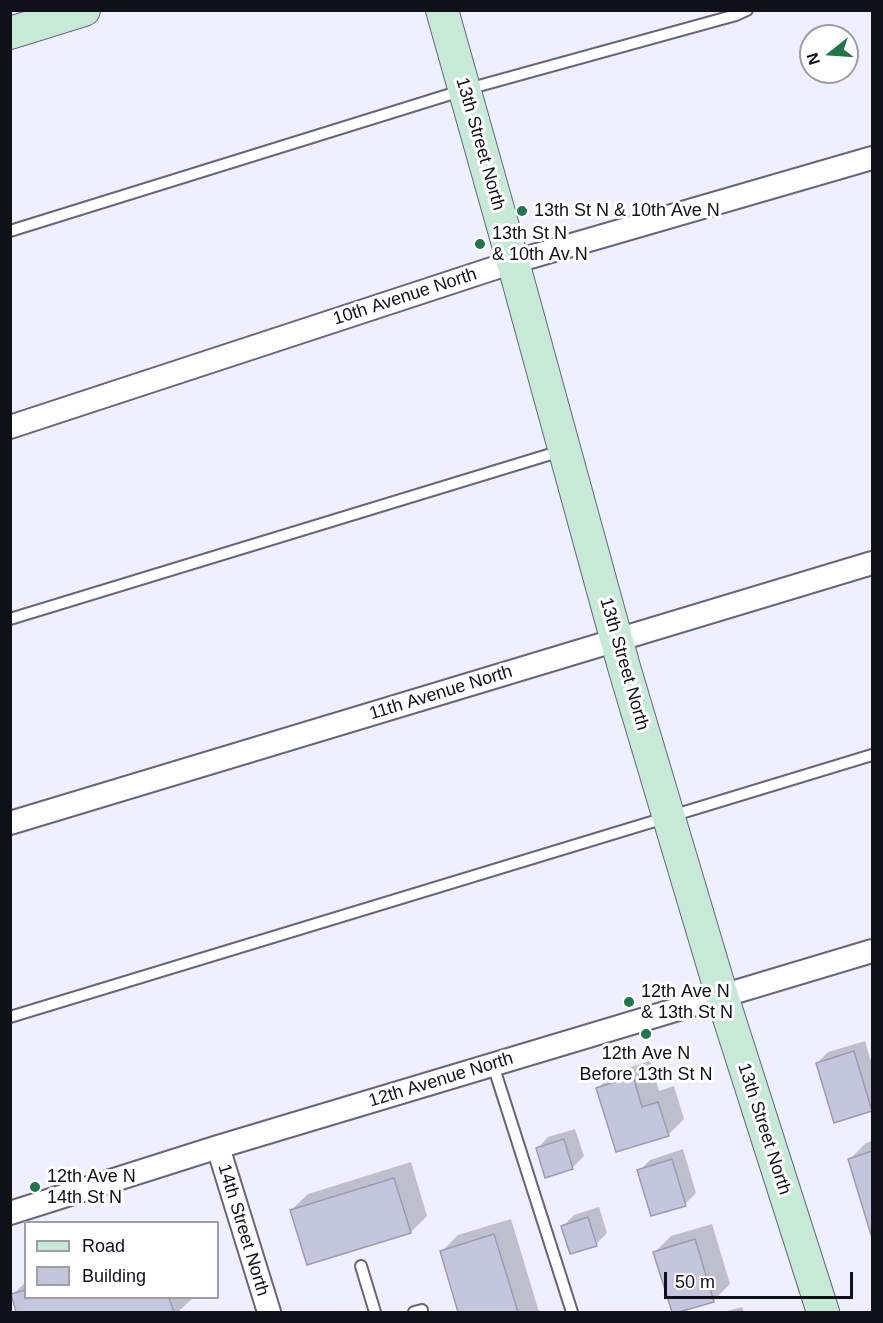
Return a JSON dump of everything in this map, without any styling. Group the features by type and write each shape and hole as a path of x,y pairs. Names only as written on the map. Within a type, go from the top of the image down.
{"street":[{"path":"10,33 84,10"},
{"name":"13th Street North","path":"442,10 616,640 722,996 823,1312"},
{"name":"10th Avenue North","path":"10,427 513,262 873,158"},
{"name":"11th Avenue North","path":"10,823 873,563"},
{"name":"12th Avenue North","path":"10,1213 218,1147 873,951"},
{"name":"14th Street North","path":"218,1147 269,1312"}],"lane":[{"path":"10,231 465,90 736,15 747,10"},
{"path":"10,619 564,450"},
{"path":"10,1017 873,755"},
{"path":"493,1065 572,1312"},
{"path":"361,1266 375,1312"}],"building":[{"path":"854,1051 872,1111 834,1123 816,1063"},
{"path":"633,1076 642,1107 658,1102 669,1136 616,1152 596,1088"},
{"path":"564,1139 573,1169 545,1178 536,1148"},
{"path":"872,1151 872,1238 848,1159"},
{"path":"672,1159 686,1206 651,1216 637,1170"},
{"path":"394,1178 411,1233 307,1265 290,1210"},
{"path":"588,1217 597,1246 570,1254 561,1226"},
{"path":"494,1234 518,1312 458,1312 440,1251"},
{"path":"695,1239 714,1302 672,1312 653,1252"},
{"path":"24,1291 24,1299 169,1299 174,1312 16,1312 11,1294"}],"place":[{"name":"13th St N & 10th Ave N","path":"522,211"},
{"name":"13th St N & 10th Av N","path":"480,244"},
{"name":"12th Ave N & 13th St N","path":"629,1002"},
{"name":"12th Ave N Before 13th St N","path":"646,1034"},
{"name":"12th Ave N 14th St N","path":"35,1187"}]}
